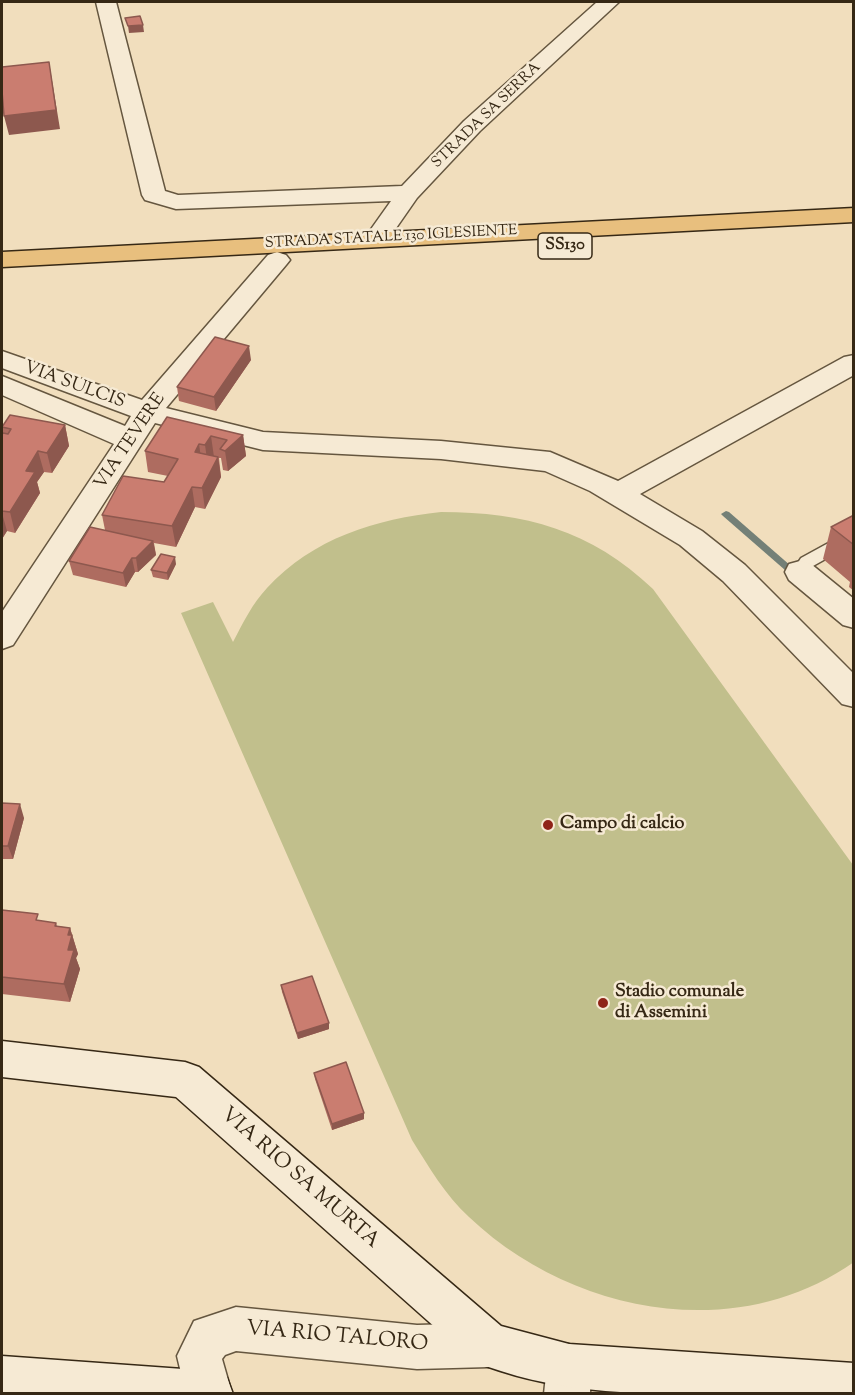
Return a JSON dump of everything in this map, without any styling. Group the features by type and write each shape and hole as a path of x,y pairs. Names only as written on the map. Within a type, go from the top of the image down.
{"main road":[{"name":"STRADA STATALE 130 IGLESIENTE","path":"2,260 854,215"},
{"name":"STRADA STATALE 130 IGLESIENTE","path":"2,276 854,231"}],"street":[{"path":"106,2 151,191 159,199 176,202 409,193"},
{"name":"STRADA SA SERRA","path":"375,239 409,193 472,126 609,2"},
{"name":"VIA TEVERE","path":"2,637 147,412 277,260"},
{"name":"VIA SULCIS","path":"2,359 147,412 263,441 441,450 550,462 618,494 691,538 734,573 854,694"},
{"path":"618,494 854,363"},
{"path":"2,385 131,440"},
{"path":"800,572 854,617"},
{"name":"VIA RIO SA MURTA","path":"2,1059 185,1080 489,1345 568,1380 854,1386"},
{"name":"VIA RIO TALORO","path":"2,1379 209,1393 199,1356 210,1337 236,1329 417,1347 489,1345"}],"lane":[{"path":"800,572 807,562 854,535"}],"shaded area":[{"name":"Stadio comunale di Assemini","path":"441,512 501,516 555,528 606,552 630,569 653,589 853,865 854,1262 807,1288 758,1304 707,1310 655,1307 604,1296 555,1276 510,1250 469,1217 445,1190 412,1140 181,613 213,602 233,642 262,594 304,556 347,534 370,526"}],"building":[{"path":"140,16 143,25 128,26 125,18"},
{"path":"49,62 56,110 4,116 2,67"},
{"path":"215,337 249,346 214,397 177,387"},
{"path":"10,415 65,425 47,453 38,451 26,471 35,472 10,512 2,511 2,435 3,433 8,434 11,429 2,427"},
{"path":"167,417 243,435 225,451 220,449 227,440 211,436 205,445 199,444 195,452 218,457 202,488 192,487 172,526 102,515 123,476 164,482 178,459 145,451"},
{"path":"854,515 854,545 831,527"},
{"path":"90,527 153,541 136,558 132,558 123,573 69,561"},
{"path":"161,554 175,557 167,573 151,570"},
{"path":"2,803 20,804 8,846 2,846"},
{"path":"2,910 38,914 36,920 70,928 68,935 72,935 68,950 74,950 64,984 2,977"},
{"path":"312,976 329,1023 297,1033 281,985"},
{"path":"346,1062 364,1113 332,1124 314,1073"}],"waterway":[{"path":"726,514 796,575"}],"place":[{"name":"Campo di calcio","path":"548,825"},
{"name":"Stadio comunale di Assemini","path":"603,1003"}]}
